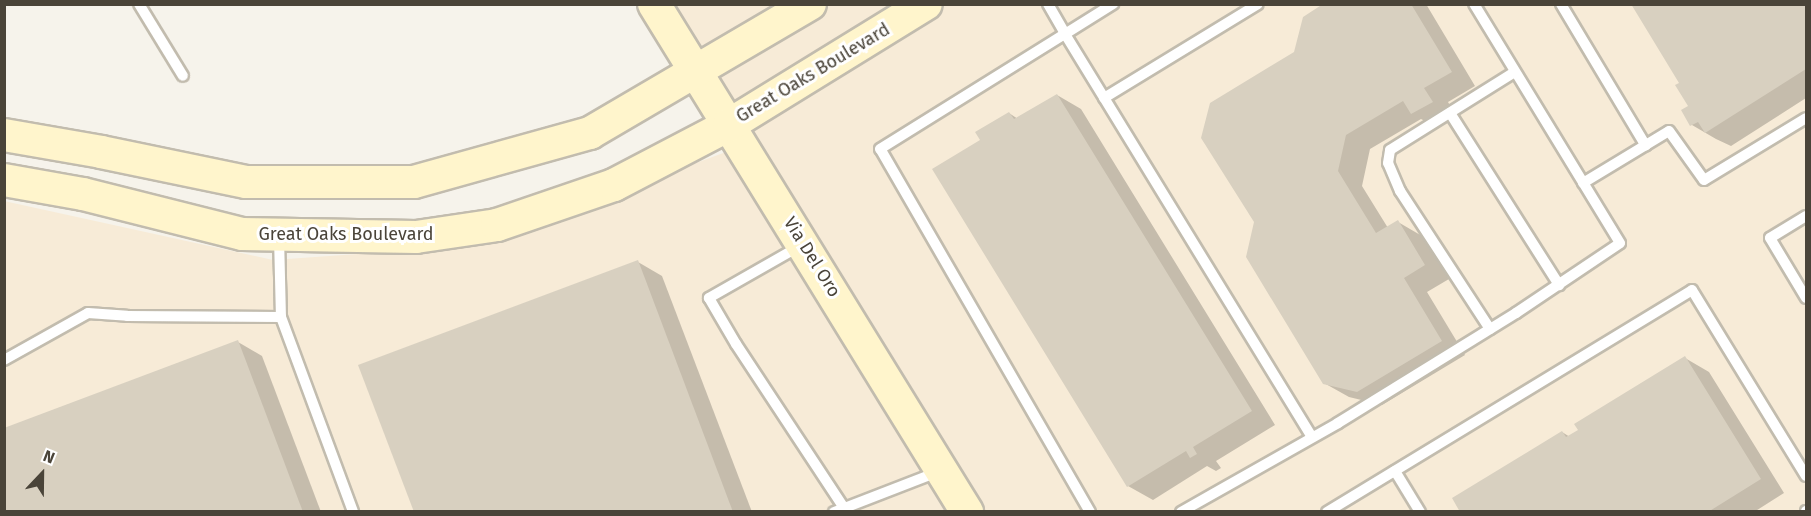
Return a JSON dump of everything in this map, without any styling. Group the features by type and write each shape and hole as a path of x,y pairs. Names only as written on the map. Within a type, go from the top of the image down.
{"main road":[{"name":"Via Del Oro","path":"654,4 967,512"},
{"path":"4,135 101,152 246,183 414,182 590,133 696,73 810,4"},
{"name":"Great Oaks Boulevard","path":"4,180 83,194 242,234 416,237 496,225 614,185 729,125 926,4"}],"lane":[{"path":"139,4 183,76"},
{"path":"1048,4 1312,437"},
{"path":"1090,512 880,149 1113,4"},
{"path":"1104,98 1258,4"},
{"path":"1181,512 1312,437 1490,329 1620,243 1474,4"},
{"path":"1561,4 1646,146"},
{"path":"1490,329 1400,191 1388,163 1390,150 1515,72"},
{"path":"1450,113 1559,285"},
{"path":"1583,183 1669,131 1704,180 1806,118"},
{"path":"1806,216 1770,238 1806,298"},
{"path":"279,235 281,317 354,512"},
{"path":"803,244 709,298 742,354 839,510 942,471"},
{"path":"1327,512 1692,290 1806,476"},
{"path":"4,360 88,313 127,316 281,317"},
{"path":"1395,471 1420,512"}],"shaded area":[{"path":"653,5 1806,5 1806,511 5,511 4,201 273,260 470,246 726,152 715,114"}],"building":[{"path":"1323,4 1411,4 1452,72 1424,88 1433,102 1411,114 1403,101 1346,135 1338,171 1376,233 1398,220 1425,265 1404,278 1442,341 1357,392 1323,384 1246,257 1254,222 1201,138 1210,103 1294,52 1303,17"},
{"path":"1631,4 1806,4 1806,69 1705,133 1698,122 1690,126 1681,110 1688,106 1675,85 1679,83"},
{"path":"1057,94 1252,411 1193,447 1197,454 1190,458 1186,451 1127,487 932,169 980,140 975,132 1009,112 1014,119"},
{"path":"638,260 733,512 414,512 358,365"},
{"path":"238,340 303,512 4,512 4,428"},
{"path":"1685,356 1761,479 1708,512 1460,512 1452,498 1562,431 1566,437 1578,430 1574,424"}]}
